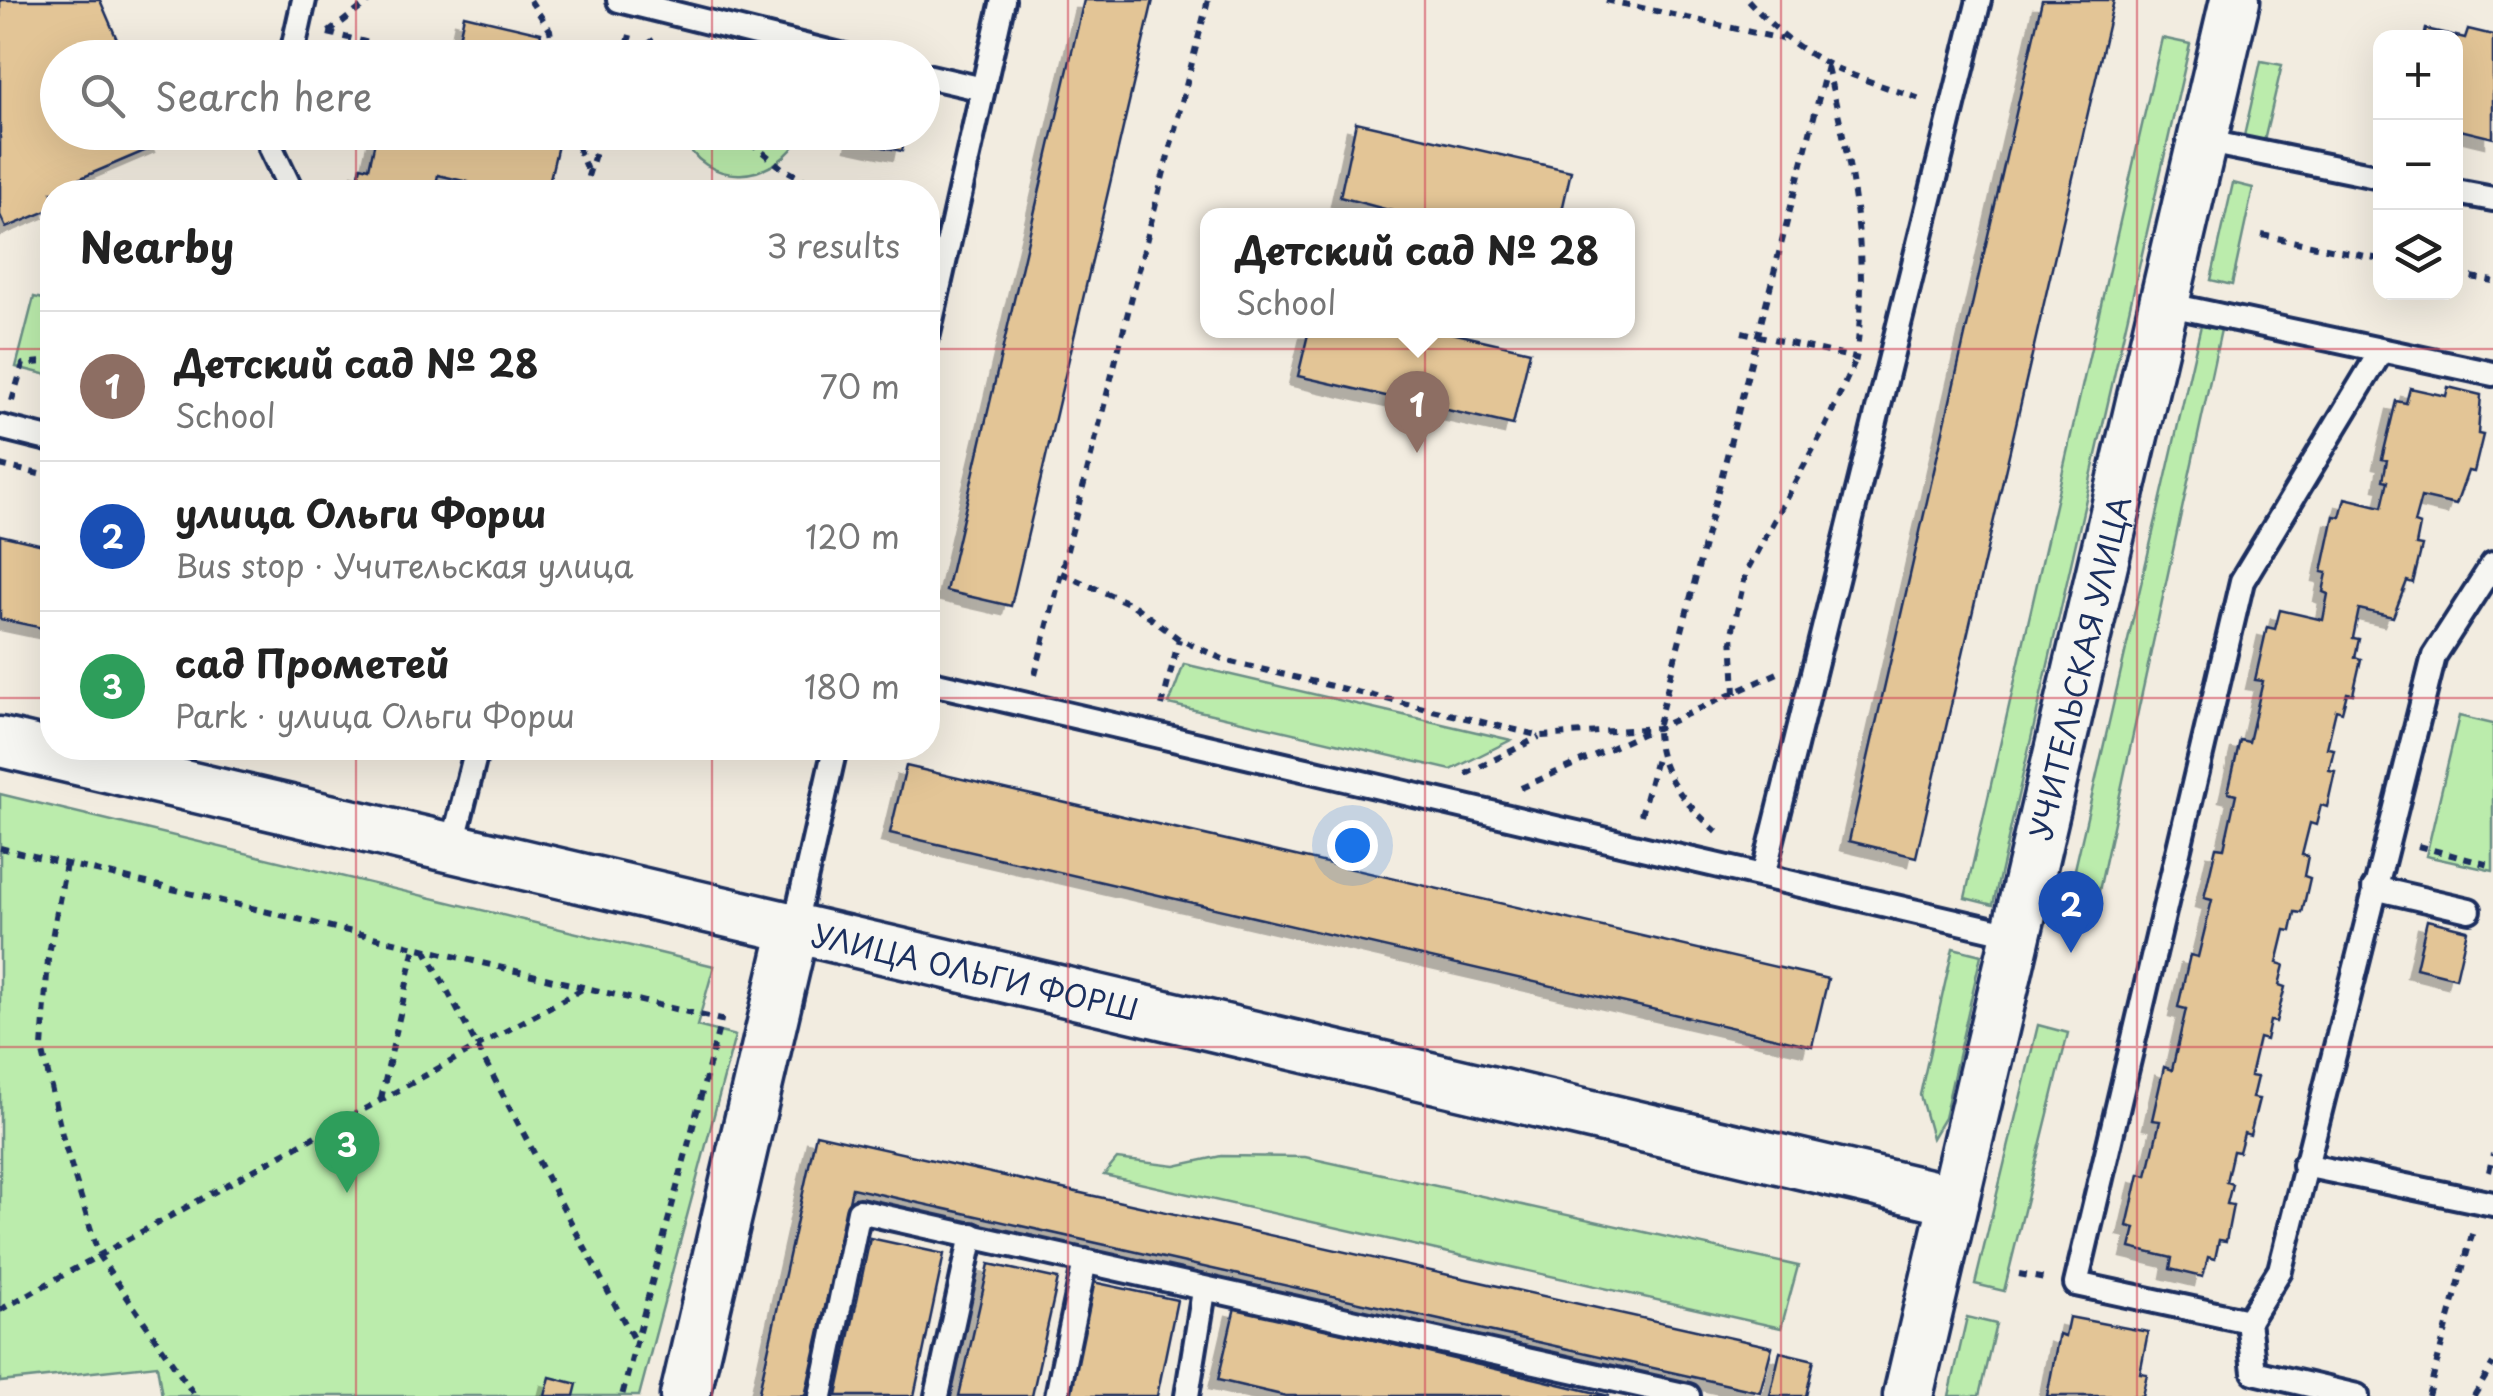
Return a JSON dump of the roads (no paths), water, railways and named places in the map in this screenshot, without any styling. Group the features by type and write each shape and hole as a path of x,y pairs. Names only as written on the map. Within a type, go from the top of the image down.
{"street":[{"name":"УЧИТЕЛЬСКАЯ УЛИЦА","path":"1908,1396 2236,0"},
{"name":"УЛИЦА ОЛЬГИ ФОРШ","path":"0,742 40,751"},
{"name":"УЛИЦА ОЛЬГИ ФОРШ","path":"77,760 1954,1200"},
{"path":"686,1396 794,928"}],"lane":[{"path":"295,40 304,0"},
{"path":"619,0 780,40"},
{"path":"940,281 1003,0"},
{"path":"1763,876 1980,0"},
{"path":"940,78 983,89"},
{"path":"2202,141 2373,176"},
{"path":"272,150 286,180"},
{"path":"2463,194 2493,200"},
{"path":"2164,304 2493,374"},
{"path":"2248,1320 2076,1284 2242,582 2381,351"},
{"path":"0,427 40,437"},
{"path":"2357,1396 2254,1372 2248,1320 2280,1270 2434,656 2493,564"},
{"path":"940,685 2016,935"},
{"path":"452,848 473,760"},
{"path":"794,928 832,760"},
{"path":"2374,888 2470,910"},
{"path":"2304,1165 2487,1203"},
{"path":"821,1396 860,1211 1204,1291 1688,1396"},
{"path":"938,1396 972,1234"},
{"path":"1056,1396 1085,1261"},
{"path":"1189,1395 1204,1291"}],"place":[{"name":"Детский сад № 28","path":"1417,453"},
{"name":"улица Ольги Форш","path":"2071,953"},
{"name":"сад Прометей","path":"347,1193"}]}
